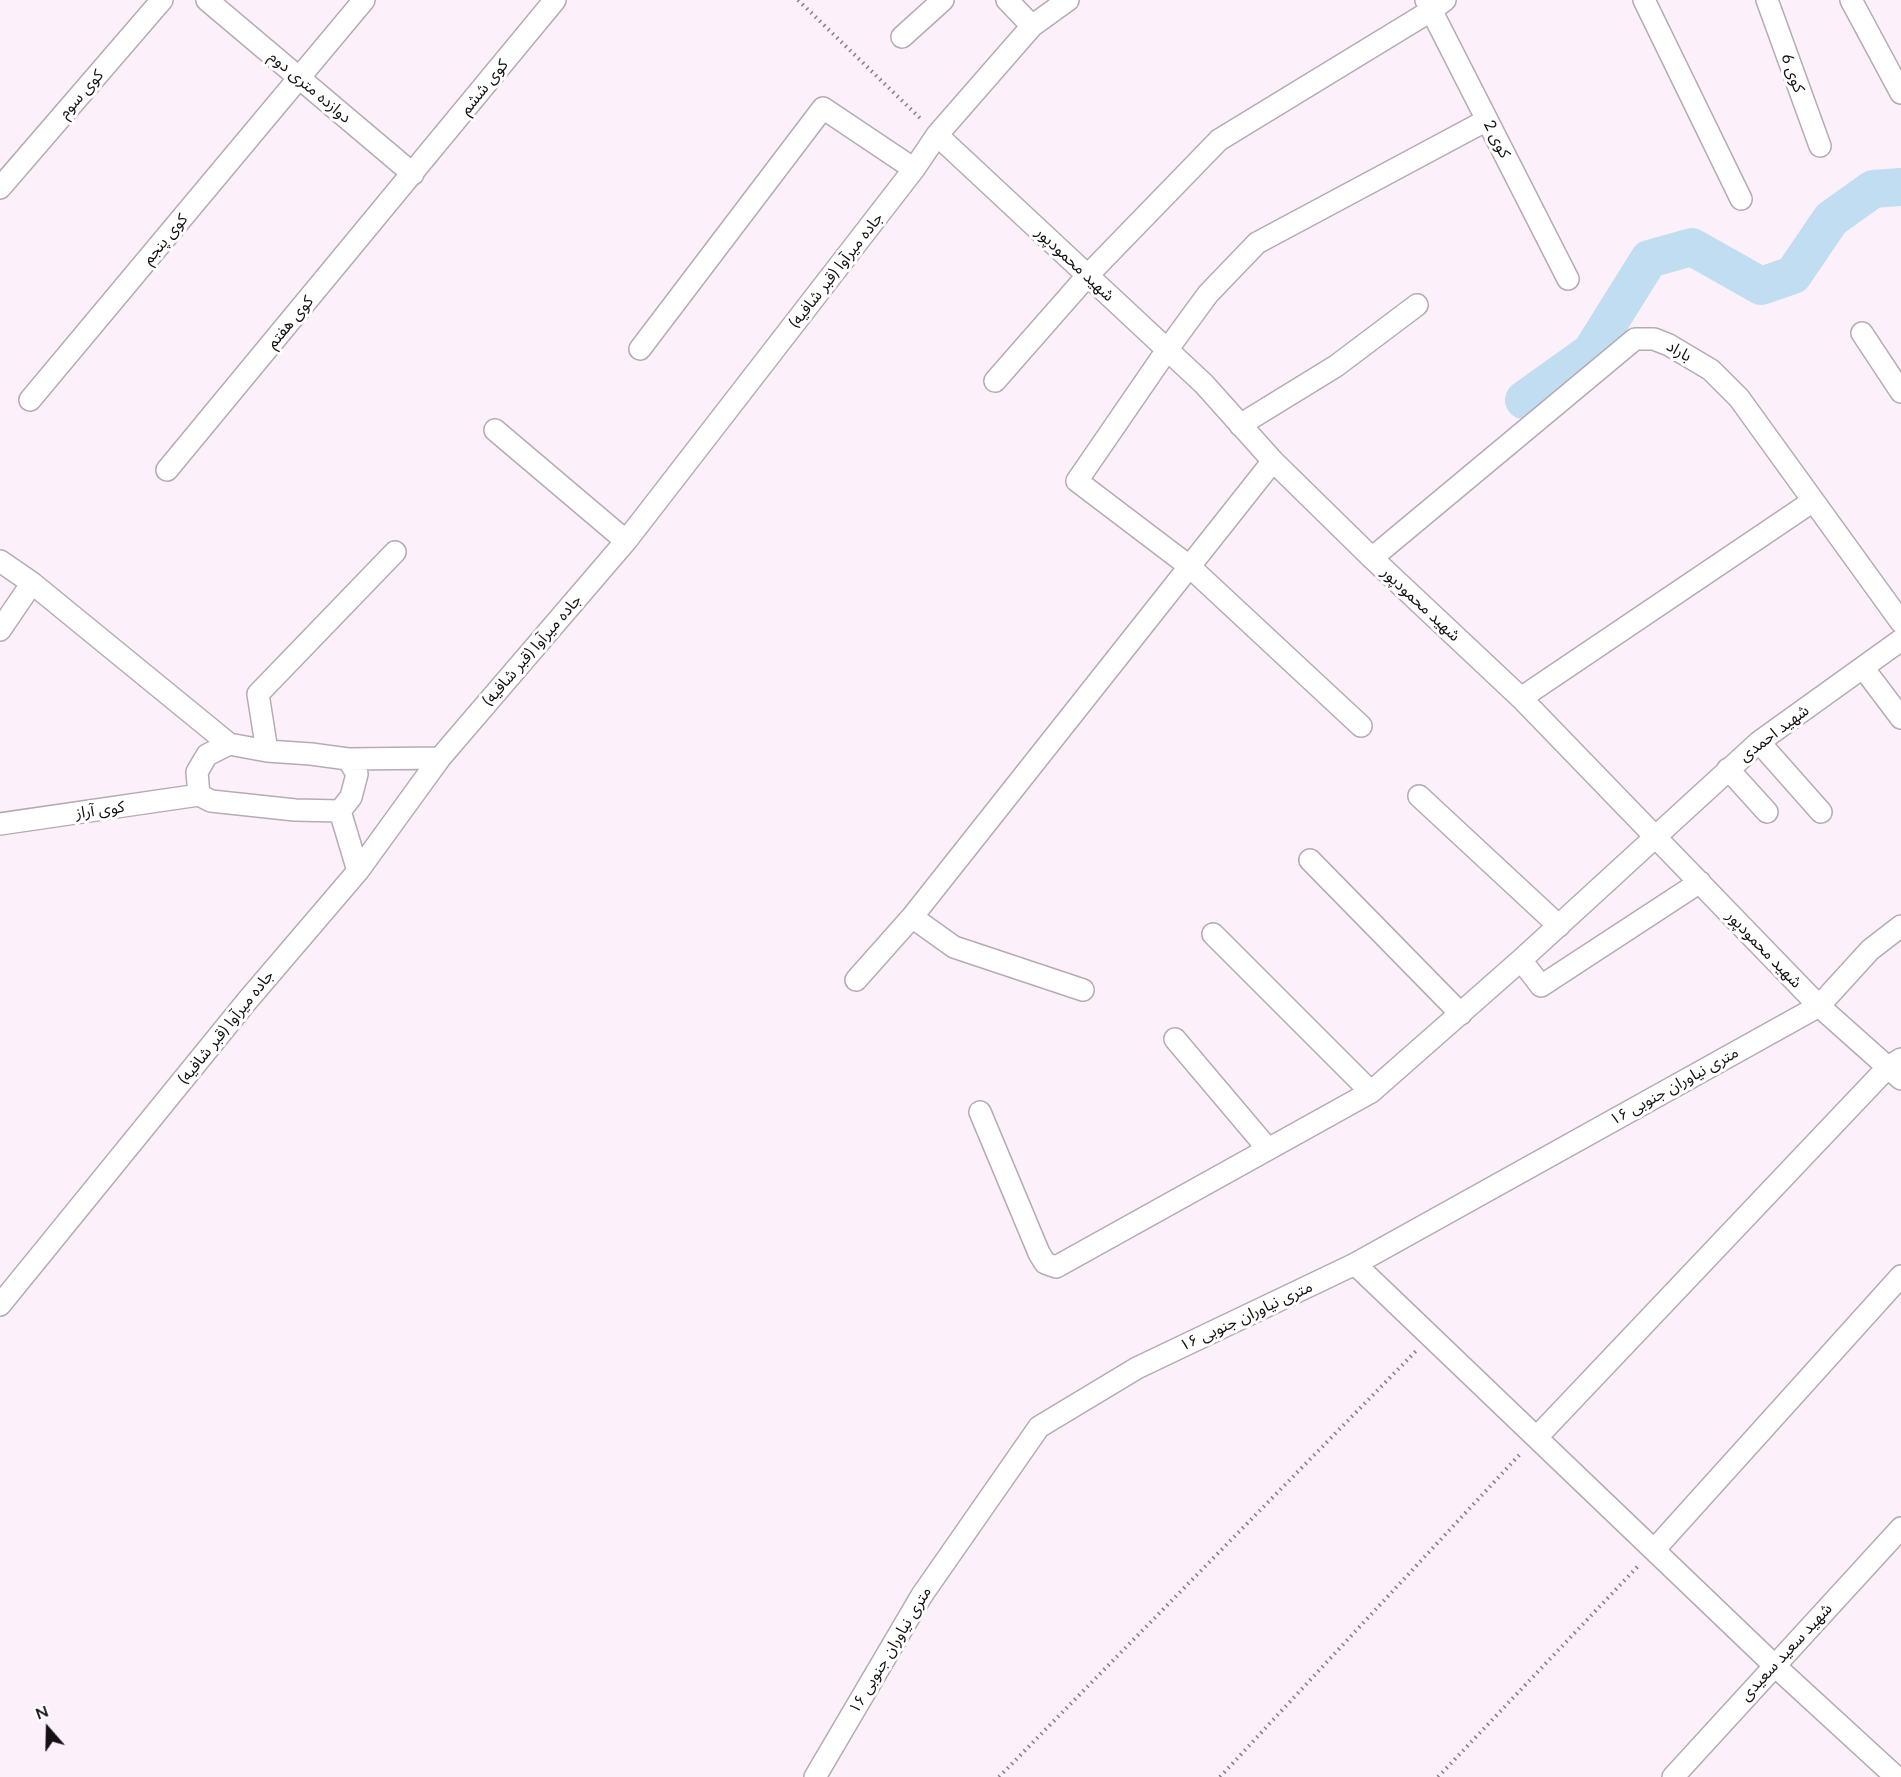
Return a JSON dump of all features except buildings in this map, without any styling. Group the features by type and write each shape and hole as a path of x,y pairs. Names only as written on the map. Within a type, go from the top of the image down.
{"street":[{"name":"کوی سوم","path":"0,188 162,0"},
{"name":"دوازده متری دوم","path":"207,0 413,174"},
{"name":"کوی پنجم","path":"30,400 364,0"},
{"name":"کوی ششم","path":"413,174 555,0"},
{"path":"902,37 943,0"},
{"path":"1007,0 1032,26"},
{"name":"جاده میرآوا (قبر شافیه)","path":"0,1305 247,1001 358,871 440,758 626,541 914,169 937,135 1032,26 1068,0"},
{"path":"1644,0 1741,199"},
{"name":"کوی 6","path":"1767,0 1820,146"},
{"path":"1851,0 1901,93"},
{"path":"995,381 1088,275 1219,140 1434,3"},
{"name":"کوی 2","path":"1434,3 1487,120 1568,279"},
{"path":"640,349 823,108 914,169"},
{"path":"1361,726 1190,566 1077,481 1208,294 1257,243 1487,120"},
{"name":"شهید محمودپور","path":"937,135 1204,384 1273,461 1521,698 1819,1006 1897,1068"},
{"name":"کوی هفتم","path":"167,470 413,174"},
{"path":"1240,424 1336,366 1417,305"},
{"path":"1862,333 1901,392"},
{"name":"باراد","path":"1372,558 1635,339 1654,339 1670,345 1711,370 1739,398 1901,622"},
{"path":"495,430 626,541"},
{"path":"856,980 912,917 1273,461"},
{"path":"1521,698 1814,501"},
{"path":"267,751 258,694 395,552"},
{"path":"0,561 32,583 229,744 267,751 348,759 440,758"},
{"path":"0,630 32,583"},
{"name":"شهید احمدی","path":"980,1112 1039,1253 1045,1263 1056,1267 1371,1092 1559,926 1759,742 1864,669 1901,640"},
{"path":"1864,669 1900,713"},
{"path":"1759,742 1821,812"},
{"path":"229,744 207,755 197,772 199,795 212,801 242,805 340,811"},
{"path":"340,811 351,797 357,774 348,759"},
{"path":"1728,769 1767,812"},
{"name":"کوی آراز","path":"0,824 199,795"},
{"path":"1419,796 1559,926"},
{"path":"340,811 358,871"},
{"path":"1310,860 1461,1014"},
{"path":"1521,960 1541,986 1700,882"},
{"path":"912,917 954,947 1083,990"},
{"name":"۱۶ متری نیاوران جنوبی","path":"814,1777 922,1595 1039,1427 1137,1368 1355,1264 1819,1006 1870,950 1901,926"},
{"path":"1213,934 1371,1092"},
{"path":"1175,1039 1268,1149"},
{"path":"1537,1437 1897,1068"},
{"path":"1355,1264 1774,1665 1896,1777"},
{"path":"1654,1550 1901,1276"},
{"name":"شهید سعید سعیدی","path":"1673,1777 1901,1528"}],"path":[{"path":"798,0 937,135"},
{"path":"999,1777 1431,1336"},
{"path":"1221,1777 1537,1437"},
{"path":"1438,1777 1654,1550"}],"waterway":[{"path":"1524,400 1591,352 1649,259 1692,247 1761,286 1793,275 1831,219 1873,189 1901,187"}]}
